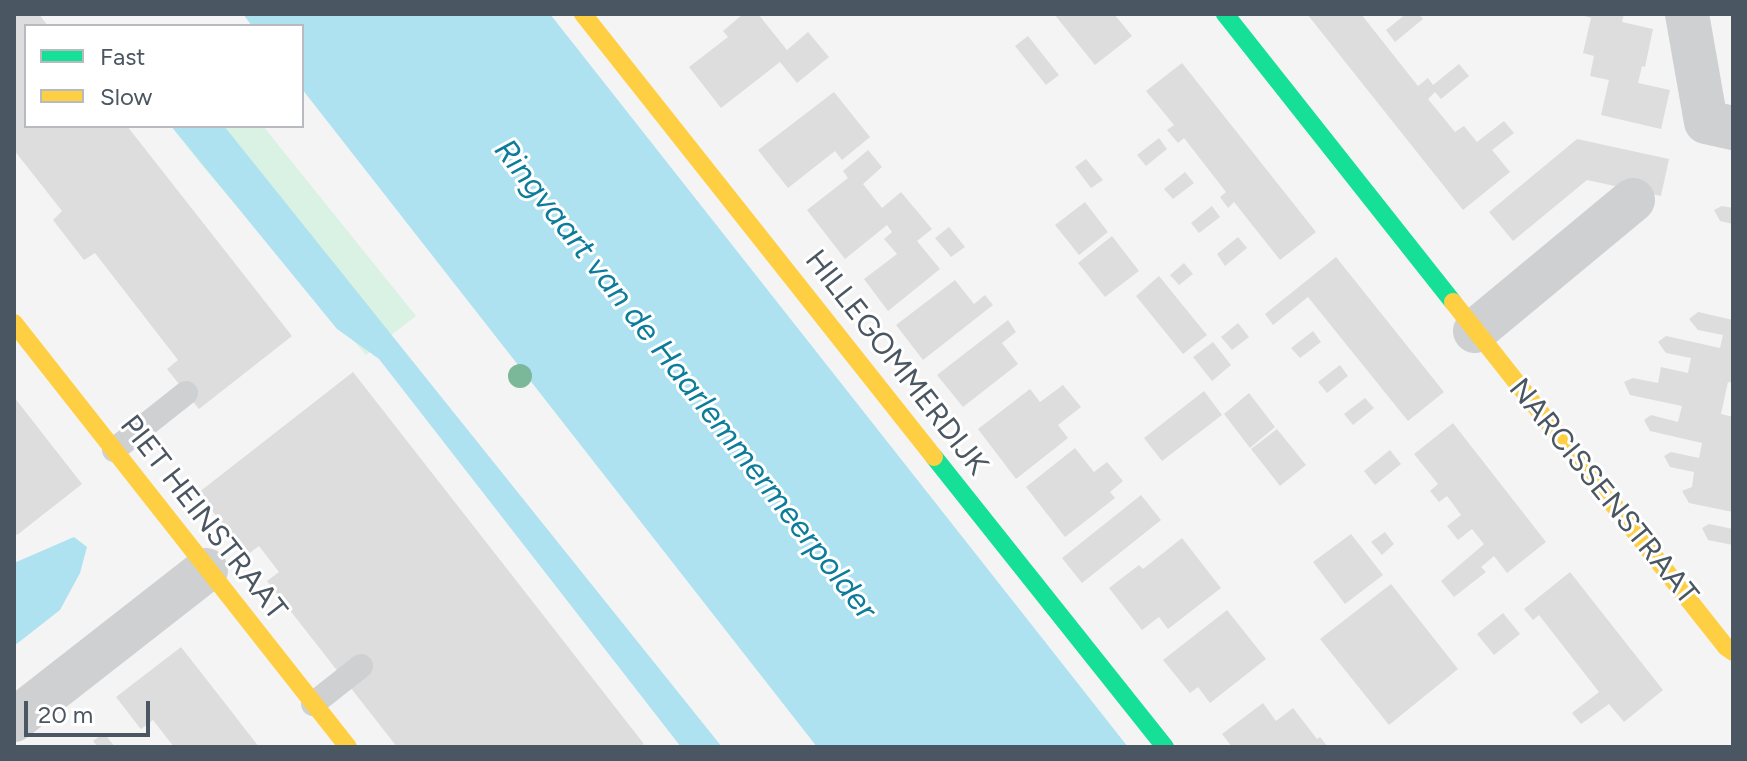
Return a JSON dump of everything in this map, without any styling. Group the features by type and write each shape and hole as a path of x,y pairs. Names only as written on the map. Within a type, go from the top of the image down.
{"street":[{"name":"HILLEGOMMERDIJK","path":"583,14 1165,747"},
{"name":"NARCISSENSTRAAT","path":"1225,14 1733,652"},
{"path":"1687,14 1706,122 1733,128"},
{"path":"1475,331 1633,200"},
{"name":"PIET HEINSTRAAT","path":"14,323 348,747"},
{"path":"14,720 206,570"}],"lane":[{"path":"114,450 186,393"},
{"path":"313,704 361,666"}],"green space":[{"path":"173,128 265,128 416,316 366,355"}],"water":[{"name":"Ringvaart van de Haarlemmermeerpolder","path":"243,14 550,14 1128,747 817,747 304,92 304,24 250,24"},
{"path":"173,128 226,128 722,747 681,747 379,359 337,329"},
{"path":"74,537 87,547 80,573 60,610 14,646 14,563"}],"building":[{"path":"14,14 39,14 46,24 24,24 24,128 129,128 292,336 199,409 167,369 178,360 95,253 84,260 53,220 62,211 14,150"},
{"path":"743,14 758,14 787,50 808,32 829,57 797,83 780,62 721,108 689,67 728,37 723,31"},
{"path":"1054,14 1114,14 1132,36 1095,65"},
{"path":"1307,14 1361,14 1418,86 1428,78 1433,85 1459,64 1469,76 1441,99 1435,92 1428,99 1455,132 1464,126 1477,142 1504,121 1514,133 1492,150 1510,172 1463,210"},
{"path":"1406,14 1419,14 1423,19 1395,42 1386,30"},
{"path":"1578,14 1624,14 1622,22 1653,29 1645,67 1642,66 1638,83 1670,90 1661,129 1601,115 1609,80 1590,76 1594,56 1583,53 1591,18"},
{"path":"1028,36 1059,75 1046,85 1015,46"},
{"path":"1182,63 1316,232 1280,260 1234,202 1228,208 1220,197 1226,192 1184,138 1178,143 1167,130 1174,125 1146,91"},
{"path":"834,92 870,137 842,160 835,151 788,188 758,150"},
{"path":"1159,138 1167,149 1146,166 1137,155"},
{"path":"1577,139 1669,159 1661,196 1587,180 1513,241 1489,212"},
{"path":"868,150 882,167 863,184 882,208 901,192 932,229 917,241 940,269 888,311 864,279 897,254 884,239 892,232 887,225 845,259 807,210 848,178 843,171"},
{"path":"1086,159 1103,180 1091,188 1075,167"},
{"path":"1185,172 1194,183 1173,199 1164,189"},
{"path":"1085,202 1108,232 1079,255 1055,225"},
{"path":"1212,206 1220,217 1199,233 1191,223"},
{"path":"1722,206 1733,208 1733,224 1720,221 1714,210"},
{"path":"949,227 965,247 951,257 935,238"},
{"path":"1112,236 1139,271 1105,297 1078,263"},
{"path":"1238,237 1247,248 1225,266 1217,254"},
{"path":"1336,257 1444,392 1408,421 1308,297 1273,325 1265,314"},
{"path":"1184,263 1193,274 1179,285 1170,275"},
{"path":"1159,276 1207,335 1183,354 1136,296"},
{"path":"955,280 974,304 985,295 993,305 923,360 896,325"},
{"path":"1698,312 1733,320 1733,383 1728,382 1721,414 1733,417 1733,512 1689,503 1682,491 1692,487 1694,472 1670,467 1664,456 1671,452 1699,458 1702,443 1650,431 1644,420 1651,415 1678,422 1682,406 1630,395 1624,382 1633,378 1658,383 1661,367 1688,373 1691,358 1666,353 1658,342 1666,336 1720,348 1723,335 1698,330 1689,319"},
{"path":"1008,320 1016,332 1002,343 1018,364 963,407 937,375"},
{"path":"1238,323 1249,337 1232,350 1221,337"},
{"path":"1313,331 1321,342 1300,358 1291,348"},
{"path":"1213,342 1231,365 1212,381 1193,357"},
{"path":"1340,365 1348,376 1327,393 1318,382"},
{"path":"353,372 644,744 639,747 397,747 267,581 279,572 259,546 247,555 198,493"},
{"path":"1063,385 1081,407 1058,425 1068,438 1016,479 978,429 1030,389 1040,402"},
{"path":"1204,391 1222,415 1162,461 1144,438"},
{"path":"1249,393 1275,427 1250,448 1224,414"},
{"path":"14,397 82,484 17,535 14,531"},
{"path":"1365,398 1374,408 1353,425 1344,414"},
{"path":"1453,423 1546,542 1507,573 1494,556 1481,567 1486,572 1454,597 1441,581 1484,544 1472,529 1458,540 1447,526 1461,515 1447,496 1439,502 1430,491 1438,484 1414,454"},
{"path":"1277,429 1306,465 1280,486 1251,449"},
{"path":"1075,448 1094,472 1107,462 1123,481 1110,492 1115,498 1065,537 1026,487"},
{"path":"1390,450 1401,464 1375,485 1364,471"},
{"path":"1141,495 1161,520 1082,583 1062,558"},
{"path":"1709,524 1733,529 1733,545 1708,540 1702,528"},
{"path":"1385,532 1394,544 1382,555 1371,542"},
{"path":"1351,534 1383,575 1345,604 1313,562"},
{"path":"1182,538 1221,588 1168,629 1159,617 1142,630 1109,588 1139,565 1143,569"},
{"path":"1570,572 1663,690 1624,722 1609,704 1581,724 1572,713 1599,692 1539,615 1533,620 1524,609"},
{"path":"1391,584 1458,669 1389,725 1320,639"},
{"path":"1227,610 1266,659 1210,703 1198,687 1190,693 1163,660"},
{"path":"1503,613 1520,634 1494,655 1477,634"},
{"path":"181,647 259,747 174,747 153,720 140,728 116,697"},
{"path":"1263,703 1276,721 1293,708 1317,739 1320,737 1328,747 1232,747 1222,734"},
{"path":"104,733 115,747 98,747 93,741"}],"traffic: fast":[{"path":"1225,14 1453,302"},
{"path":"934,457 1165,747"}],"traffic: slow":[{"path":"583,14 934,457"},
{"path":"1453,302 1733,652"},
{"path":"14,323 348,747"}]}
